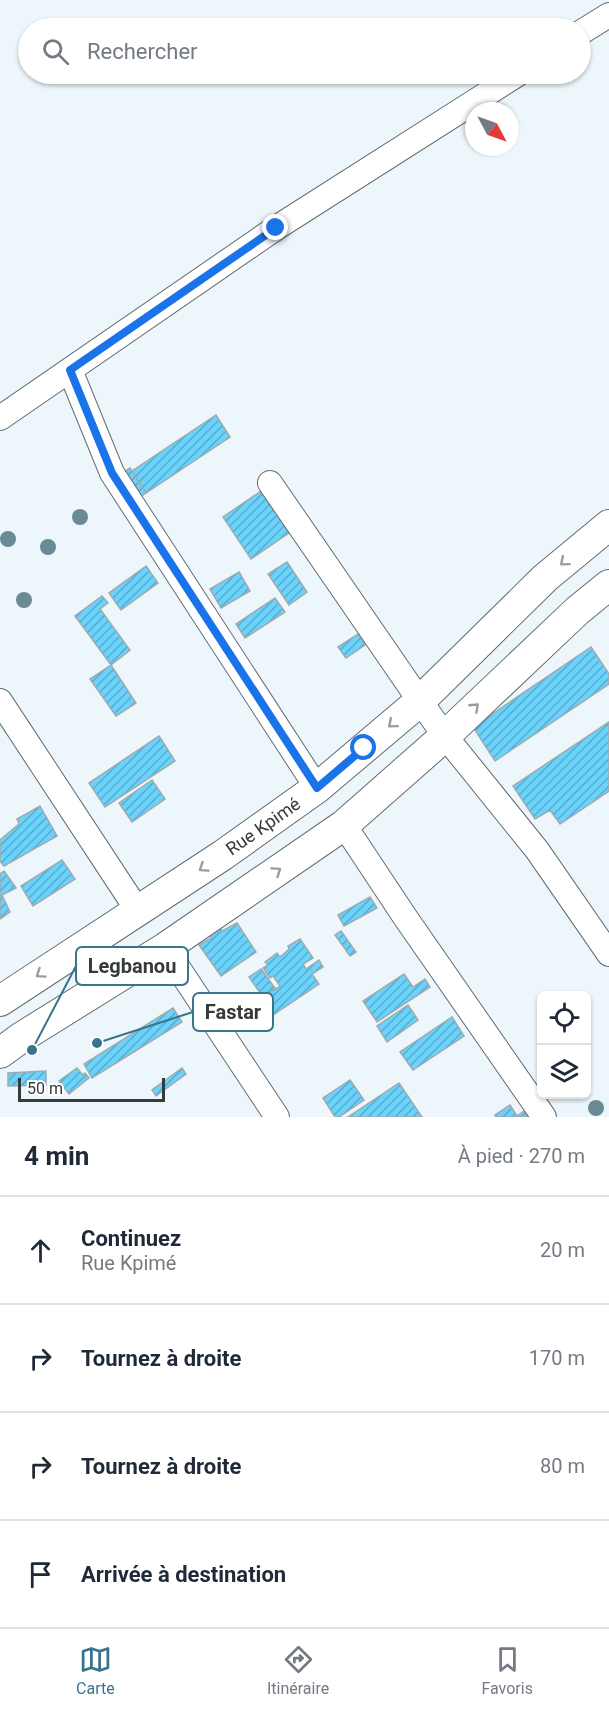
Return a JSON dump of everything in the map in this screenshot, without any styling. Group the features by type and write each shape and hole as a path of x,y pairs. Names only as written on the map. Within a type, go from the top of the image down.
{"main road":[{"name":"Rue Kpimé","path":"0,1000 223,855 317,788 420,701 545,578 609,525"},
{"path":"0,1053 165,948 345,825 445,736 577,611 609,585"}],"street":[{"path":"591,26 609,15"},
{"path":"0,417 276,228 502,84"},
{"path":"70,370 112,473 317,788"},
{"path":"270,483 445,736 537,850 609,954"},
{"path":"0,701 138,911"},
{"path":"345,825 389,893 544,1117"},
{"path":"165,948 277,1117"}],"building":[{"path":"216,415 230,437 146,493 132,471"},
{"path":"130,468 146,493 134,501 117,476"},
{"path":"261,491 289,533 251,559 223,517"},
{"path":"287,562 307,592 289,605 268,574"},
{"path":"146,566 158,583 121,610 109,593"},
{"path":"239,572 250,591 221,608 210,589"},
{"path":"102,596 108,603 100,609 130,650 111,665 75,616"},
{"path":"275,598 285,612 245,638 236,624"},
{"path":"358,634 365,645 346,658 338,647"},
{"path":"591,647 609,674 609,684 495,761 473,727"},
{"path":"111,665 136,703 116,716 90,679"},
{"path":"609,722 609,791 560,824 550,810 535,819 513,786"},
{"path":"159,736 175,761 105,807 89,783"},
{"path":"152,780 165,799 132,822 119,803"},
{"path":"40,806 57,836 4,866 0,861 0,840 19,824 17,819"},
{"path":"62,860 75,879 33,906 21,886"},
{"path":"4,871 16,888 2,895 10,912 0,919 0,874"},
{"path":"370,897 377,908 344,926 338,915"},
{"path":"237,923 256,952 221,976 199,945 211,938 208,932 219,925 222,931"},
{"path":"341,931 356,952 350,956 335,935"},
{"path":"300,939 313,958 303,964 306,969 319,960 323,967 312,974 319,984 270,1017 259,1000 280,986 263,968 268,965 265,962 277,953 280,957 289,949 288,946"},
{"path":"261,969 275,988 263,997 249,977"},
{"path":"404,974 413,987 425,979 430,987 377,1022 363,1001"},
{"path":"408,1005 418,1020 387,1042 377,1026"},
{"path":"173,1008 182,1022 92,1078 84,1064"},
{"path":"452,1017 464,1036 413,1070 400,1052"},
{"path":"77,1068 89,1078 69,1094 59,1081"},
{"path":"182,1068 186,1074 156,1096 152,1090"},
{"path":"46,1071 46,1085 8,1086 8,1073"},
{"path":"350,1080 364,1100 339,1117 335,1117 323,1098"},
{"path":"399,1083 422,1117 348,1117"},
{"path":"510,1105 517,1116 524,1111 528,1117 496,1117 495,1115"}],"place":[{"name":"Fastar","path":"97,1043"},
{"name":"Legbanou","path":"32,1050"}],"route":[{"path":"276,228 70,370 112,473 317,788 364,748"}]}
